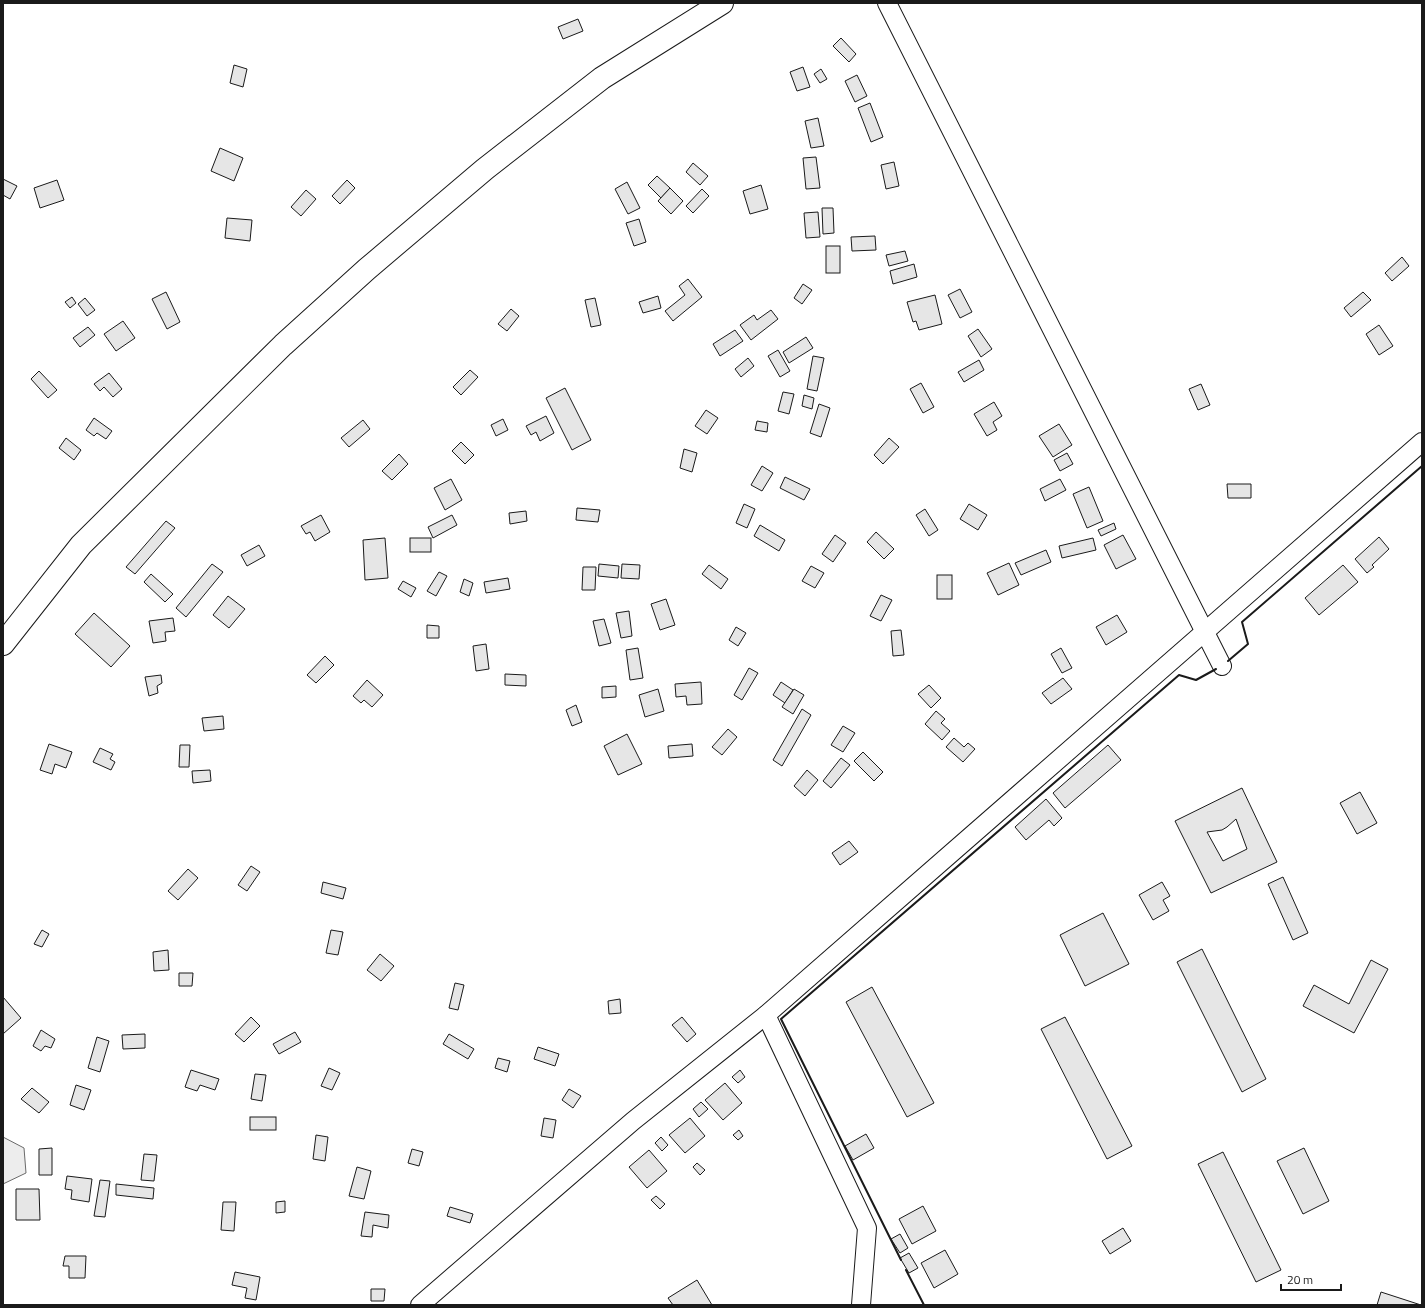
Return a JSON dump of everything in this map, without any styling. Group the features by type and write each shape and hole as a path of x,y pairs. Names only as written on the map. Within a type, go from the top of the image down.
{"main road":[{"path":"3,644 81,545 283,345 367,269 485,169 602,78 722,3"}],"street":[{"path":"887,3 1222,666"},
{"path":"420,1305 633,1122 766,1015 1422,442"},
{"path":"766,1015 868,1228 861,1305"}],"shaded area":[{"path":"3,1137 24,1148 26,1173 3,1184"}],"building":[{"path":"578,19 583,31 563,39 558,27"},
{"path":"841,38 856,54 849,62 833,46"},
{"path":"234,65 247,69 243,87 230,83"},
{"path":"803,67 810,87 797,91 790,72"},
{"path":"821,69 827,79 820,83 814,74"},
{"path":"857,75 867,96 855,102 845,81"},
{"path":"870,103 883,137 871,142 858,108"},
{"path":"818,118 824,146 811,148 805,121"},
{"path":"220,148 243,158 234,181 211,171"},
{"path":"816,157 820,188 806,189 803,158"},
{"path":"894,162 899,186 886,189 881,165"},
{"path":"693,163 708,176 700,185 686,172"},
{"path":"657,176 670,188 661,198 648,185"},
{"path":"3,179 17,186 10,199 3,195"},
{"path":"57,180 64,200 40,208 34,188"},
{"path":"347,180 355,188 340,204 332,196"},
{"path":"627,182 640,208 628,214 615,189"},
{"path":"761,185 768,209 750,214 743,191"},
{"path":"670,188 683,201 671,214 658,201"},
{"path":"702,189 709,196 693,213 686,206"},
{"path":"306,190 316,199 301,216 291,207"},
{"path":"822,208 833,208 834,233 823,234"},
{"path":"818,212 820,237 806,238 804,213"},
{"path":"227,218 252,220 250,241 225,238"},
{"path":"639,219 646,242 634,246 626,223"},
{"path":"875,236 876,250 852,251 851,237"},
{"path":"826,246 840,246 840,273 826,273"},
{"path":"905,251 908,261 889,266 886,255"},
{"path":"1402,257 1409,266 1392,281 1385,273"},
{"path":"914,264 917,277 893,284 890,271"},
{"path":"688,279 702,297 673,321 665,311 685,295 679,286"},
{"path":"803,284 812,290 802,304 794,298"},
{"path":"960,289 972,312 960,318 948,295"},
{"path":"166,292 180,322 167,329 152,299"},
{"path":"1363,292 1371,300 1351,317 1344,308"},
{"path":"935,295 942,324 919,330 916,321 913,322 907,302"},
{"path":"658,296 661,308 643,313 639,302"},
{"path":"72,297 76,303 70,308 65,302"},
{"path":"85,298 95,310 87,316 78,304"},
{"path":"595,298 601,325 591,327 585,300"},
{"path":"511,309 519,316 507,331 498,324"},
{"path":"771,310 778,319 751,340 740,325 754,315 757,320"},
{"path":"123,321 135,338 116,351 104,334"},
{"path":"1379,325 1393,346 1379,355 1366,334"},
{"path":"88,327 95,335 80,347 73,338"},
{"path":"978,329 992,349 981,357 968,336"},
{"path":"735,330 743,341 720,356 713,344"},
{"path":"806,337 813,348 789,363 783,352"},
{"path":"778,350 790,371 780,377 768,356"},
{"path":"813,356 824,358 817,391 807,389"},
{"path":"748,358 754,366 741,377 735,369"},
{"path":"979,360 984,370 964,382 958,372"},
{"path":"470,370 478,377 461,395 453,387"},
{"path":"39,371 57,390 48,398 31,379"},
{"path":"109,373 122,389 113,397 104,387 100,391 94,384"},
{"path":"921,383 934,407 923,413 910,389"},
{"path":"1201,384 1210,405 1198,410 1189,389"},
{"path":"565,388 591,440 572,450 546,398"},
{"path":"783,392 794,394 789,414 778,411"},
{"path":"804,395 814,398 812,409 802,406"},
{"path":"994,402 1002,416 993,422 997,430 987,436 974,414"},
{"path":"819,404 830,408 821,437 810,433"},
{"path":"706,410 718,418 707,434 695,426"},
{"path":"546,416 554,433 540,441 536,432 531,435 526,426"},
{"path":"94,418 112,431 106,439 97,433 94,436 86,430"},
{"path":"503,419 508,430 496,436 491,425"},
{"path":"363,420 370,429 349,447 341,438"},
{"path":"757,421 768,423 767,432 755,430"},
{"path":"1059,424 1072,445 1053,457 1039,436"},
{"path":"66,438 81,450 74,460 59,448"},
{"path":"889,438 899,447 883,464 874,455"},
{"path":"461,442 474,455 465,464 452,451"},
{"path":"684,449 697,453 692,472 680,468"},
{"path":"1067,453 1073,464 1060,471 1054,460"},
{"path":"399,454 408,464 392,480 382,471"},
{"path":"762,466 773,473 762,491 751,485"},
{"path":"785,477 810,489 804,500 780,488"},
{"path":"451,479 462,500 445,510 434,488"},
{"path":"1060,479 1066,490 1045,501 1040,489"},
{"path":"1227,484 1251,484 1251,498 1228,498"},
{"path":"1089,487 1103,521 1087,528 1073,494"},
{"path":"744,504 755,509 747,528 736,523"},
{"path":"969,504 987,515 978,530 960,519"},
{"path":"577,508 600,510 598,522 576,520"},
{"path":"925,509 938,530 929,536 916,515"},
{"path":"526,511 527,521 510,524 509,513"},
{"path":"321,515 330,532 315,541 310,532 306,534 301,526"},
{"path":"452,515 457,525 433,538 428,527"},
{"path":"166,521 175,528 135,574 126,567"},
{"path":"1114,523 1116,529 1101,536 1098,530"},
{"path":"760,525 785,540 779,551 754,536"},
{"path":"876,532 894,549 884,559 867,542"},
{"path":"835,535 846,543 833,562 822,554"},
{"path":"1123,535 1136,559 1116,569 1104,545"},
{"path":"1379,537 1389,549 1372,565 1374,567 1367,573 1355,559"},
{"path":"385,538 388,578 365,580 363,540"},
{"path":"410,538 431,538 431,552 410,552"},
{"path":"1093,538 1096,550 1062,558 1059,546"},
{"path":"259,545 265,556 247,566 241,555"},
{"path":"1046,550 1051,562 1021,575 1015,563"},
{"path":"1009,563 1019,585 998,595 987,573"},
{"path":"212,564 223,572 186,617 176,608"},
{"path":"599,564 619,566 618,578 598,576"},
{"path":"622,564 640,565 639,579 621,578"},
{"path":"709,565 728,579 721,589 702,574"},
{"path":"1343,565 1358,582 1319,615 1305,598"},
{"path":"811,566 824,573 815,588 802,581"},
{"path":"583,567 596,567 595,590 582,590"},
{"path":"439,572 447,576 436,596 427,591"},
{"path":"151,574 173,594 165,602 144,582"},
{"path":"937,575 952,575 952,599 937,599"},
{"path":"508,578 510,589 486,593 484,582"},
{"path":"464,579 473,583 469,596 460,592"},
{"path":"403,581 416,588 411,597 398,589"},
{"path":"881,595 892,600 881,621 870,616"},
{"path":"228,596 245,609 229,628 213,615"},
{"path":"666,599 675,625 660,630 651,604"},
{"path":"629,611 632,636 621,638 616,613"},
{"path":"94,613 130,646 111,667 75,634"},
{"path":"1117,615 1127,632 1106,645 1096,627"},
{"path":"173,618 175,631 165,632 166,641 153,643 149,621"},
{"path":"604,619 611,643 599,646 593,621"},
{"path":"427,625 439,626 439,638 427,638"},
{"path":"736,627 746,633 738,646 729,640"},
{"path":"901,630 904,655 893,656 891,631"},
{"path":"486,644 489,669 476,671 473,646"},
{"path":"638,648 643,678 630,680 626,650"},
{"path":"1061,648 1072,668 1062,673 1051,654"},
{"path":"325,656 334,665 316,683 307,675"},
{"path":"749,668 758,673 742,700 734,695"},
{"path":"505,674 526,675 526,686 505,685"},
{"path":"161,675 162,683 157,686 158,693 149,696 145,677"},
{"path":"1063,678 1072,689 1051,704 1042,693"},
{"path":"367,680 383,695 372,707 364,700 361,703 353,696"},
{"path":"701,682 702,704 687,705 686,696 676,697 675,684"},
{"path":"781,682 793,690 785,703 773,695"},
{"path":"929,685 941,698 931,708 918,694"},
{"path":"616,686 616,697 602,698 602,687"},
{"path":"658,689 664,711 645,717 639,695"},
{"path":"794,689 804,695 793,714 782,707"},
{"path":"576,705 582,722 572,726 566,710"},
{"path":"802,709 811,715 782,766 773,760"},
{"path":"936,711 945,719 941,723 950,731 942,740 925,724"},
{"path":"223,716 224,729 204,731 202,718"},
{"path":"843,726 855,733 843,752 831,745"},
{"path":"728,729 737,737 722,755 712,747"},
{"path":"627,734 642,764 618,775 604,746"},
{"path":"954,738 964,747 968,743 975,749 963,762 946,747"},
{"path":"49,744 72,752 66,768 55,764 52,774 40,770"},
{"path":"692,744 693,756 669,758 668,746"},
{"path":"180,745 190,745 189,767 179,767"},
{"path":"1108,745 1121,760 1065,808 1053,793"},
{"path":"100,748 113,754 110,759 115,762 111,770 93,762"},
{"path":"863,752 883,772 874,781 854,761"},
{"path":"841,758 850,765 831,788 823,781"},
{"path":"210,770 211,781 193,783 192,771"},
{"path":"807,770 818,780 805,796 794,786"},
{"path":"1242,788 1277,862 1211,893 1175,821","holes":["1236,819 1247,849 1223,861 1207,832 1222,830"]},
{"path":"1360,792 1377,823 1357,834 1340,803"},
{"path":"1046,799 1062,818 1054,826 1049,820 1026,840 1015,827"},
{"path":"849,841 858,852 840,865 832,853"},
{"path":"251,866 260,872 247,891 238,885"},
{"path":"188,869 198,878 178,900 168,891"},
{"path":"1283,877 1308,933 1293,940 1268,884"},
{"path":"323,882 346,888 343,899 321,893"},
{"path":"1162,882 1170,896 1163,900 1169,911 1153,920 1139,895"},
{"path":"1103,913 1129,964 1085,986 1060,935"},
{"path":"42,930 49,934 42,947 34,944"},
{"path":"331,930 343,932 338,955 326,953"},
{"path":"1202,949 1266,1079 1242,1092 1177,962"},
{"path":"168,950 169,970 154,971 153,952"},
{"path":"380,954 394,966 381,981 367,970"},
{"path":"1371,960 1388,969 1354,1033 1303,1006 1314,985 1349,1004"},
{"path":"179,973 193,973 192,986 179,986"},
{"path":"455,983 464,985 458,1010 449,1008"},
{"path":"872,987 934,1103 907,1117 846,1002"},
{"path":"3,997 21,1018 3,1034"},
{"path":"620,999 621,1013 609,1014 608,1001"},
{"path":"251,1017 260,1026 244,1042 235,1034"},
{"path":"682,1017 696,1034 687,1042 672,1025"},
{"path":"1065,1017 1132,1146 1107,1159 1041,1029"},
{"path":"41,1030 55,1039 51,1048 45,1046 41,1051 33,1046"},
{"path":"295,1032 301,1042 279,1054 273,1044"},
{"path":"145,1034 145,1048 123,1049 122,1035"},
{"path":"449,1034 474,1049 468,1059 443,1044"},
{"path":"97,1037 109,1041 100,1072 88,1068"},
{"path":"538,1047 559,1054 555,1066 534,1059"},
{"path":"498,1058 510,1061 507,1072 495,1068"},
{"path":"329,1068 340,1073 332,1090 321,1086"},
{"path":"191,1070 219,1079 215,1090 200,1085 197,1091 185,1087"},
{"path":"740,1070 745,1077 738,1083 732,1077"},
{"path":"255,1074 266,1075 262,1101 251,1099"},
{"path":"725,1083 742,1103 723,1120 705,1100"},
{"path":"76,1085 91,1090 84,1110 70,1105"},
{"path":"32,1088 49,1102 39,1113 21,1099"},
{"path":"569,1089 581,1096 573,1108 562,1100"},
{"path":"701,1102 708,1109 699,1117 693,1109"},
{"path":"250,1117 276,1117 276,1130 250,1130"},
{"path":"544,1118 556,1120 553,1138 541,1136"},
{"path":"690,1118 705,1136 685,1153 669,1135"},
{"path":"739,1130 743,1136 738,1140 733,1135"},
{"path":"866,1134 874,1148 853,1160 845,1146"},
{"path":"316,1135 328,1137 325,1161 313,1159"},
{"path":"661,1137 668,1145 662,1151 655,1143"},
{"path":"52,1148 52,1175 39,1175 39,1149"},
{"path":"1304,1148 1329,1201 1303,1214 1277,1161"},
{"path":"412,1149 423,1152 419,1166 408,1163"},
{"path":"649,1150 667,1171 647,1188 629,1167"},
{"path":"1223,1152 1281,1270 1256,1282 1198,1164"},
{"path":"144,1154 157,1155 154,1181 141,1180"},
{"path":"697,1163 705,1170 700,1175 693,1167"},
{"path":"357,1167 371,1171 364,1199 349,1196"},
{"path":"67,1176 92,1179 89,1202 71,1199 72,1190 65,1189"},
{"path":"100,1180 110,1181 105,1217 94,1216"},
{"path":"116,1184 154,1188 153,1199 116,1195"},
{"path":"16,1189 39,1189 40,1220 16,1220"},
{"path":"656,1196 665,1204 660,1209 651,1200"},
{"path":"285,1201 285,1212 276,1213 276,1202"},
{"path":"223,1202 236,1202 234,1231 221,1230"},
{"path":"923,1206 936,1231 912,1244 899,1219"},
{"path":"450,1207 473,1214 470,1223 447,1216"},
{"path":"365,1212 389,1215 388,1228 373,1225 372,1237 361,1236"},
{"path":"1123,1228 1131,1241 1110,1254 1102,1241"},
{"path":"900,1234 908,1248 900,1253 891,1239"},
{"path":"945,1250 958,1274 934,1288 921,1263"},
{"path":"909,1253 918,1268 909,1273 900,1258"},
{"path":"65,1256 86,1256 85,1278 69,1278 69,1266 63,1266"},
{"path":"235,1272 260,1277 256,1300 245,1298 247,1288 232,1285"},
{"path":"697,1280 712,1305 673,1305 668,1298"},
{"path":"371,1289 385,1289 384,1301 371,1301"},
{"path":"1381,1292 1421,1305 1377,1305"}],"wall":[{"path":"1228,661 1248,644 1242,622 1422,466"},
{"path":"901,1260 781,1019 1179,675 1196,680 1216,669"},
{"path":"906,1270 924,1305"}]}
